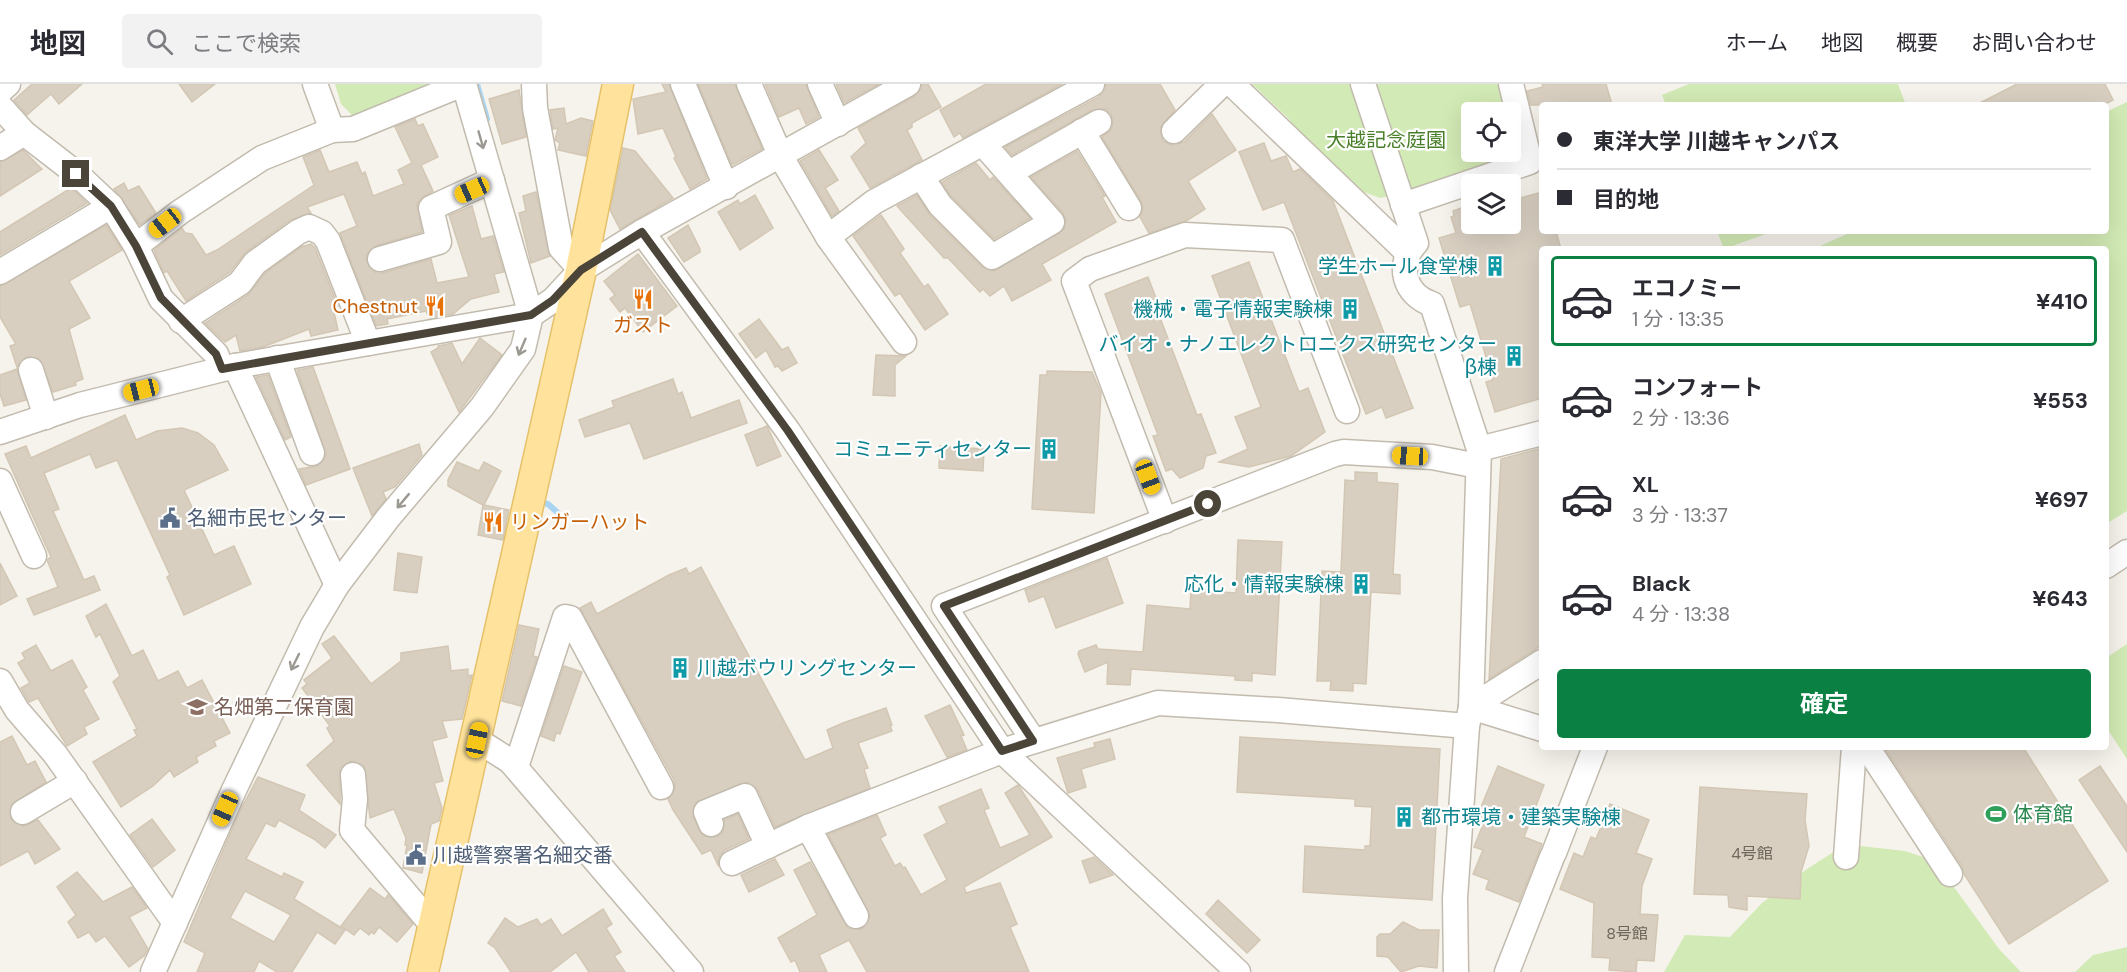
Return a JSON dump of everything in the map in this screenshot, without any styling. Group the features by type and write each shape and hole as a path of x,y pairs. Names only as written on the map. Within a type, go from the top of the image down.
{"main road":[{"path":"423,972 581,270 618,84"}],"street":[{"path":"0,91 8,84"},
{"path":"315,84 332,130"},
{"path":"136,246 180,212 261,158 332,130 353,129 464,84 531,315 523,350 482,408 388,518 338,585 307,637 153,972"},
{"path":"534,84 535,108 561,248 581,270"},
{"path":"683,84 726,187"},
{"path":"749,84 781,157 828,237 904,342"},
{"path":"820,84 838,124"},
{"path":"828,237 874,202 984,145 1092,84"},
{"path":"1174,131 1222,84"},
{"path":"1232,84 1407,252"},
{"path":"1363,84 1416,243 1407,252 1403,268 1406,282 1419,300 1432,304 1479,458 1469,716 1455,898 1456,972"},
{"path":"1403,205 1530,162 1511,84"},
{"path":"0,432 80,405 229,368 531,315 553,300 581,270 642,232 781,157 903,85"},
{"path":"0,106 24,133 76,174 111,206 136,246 161,298 229,368 338,585"},
{"path":"1011,172 1091,127 1129,208"},
{"path":"0,148 24,133"},
{"path":"921,176 940,205 992,257 1052,222 1011,172 984,145"},
{"path":"380,259 439,242 430,208 492,180"},
{"path":"0,272 111,206"},
{"path":"181,321 240,283 255,263 298,232 309,227 315,228 328,241 368,343"},
{"path":"642,232 788,431 1002,751 1238,972"},
{"path":"1165,521 1074,281 1090,269 1185,235 1281,240 1347,411"},
{"path":"278,358 312,453"},
{"path":"31,370 46,417"},
{"path":"1033,741 944,606 1344,452 1479,458 1539,434"},
{"path":"0,481 34,556"},
{"path":"2109,564 2127,552"},
{"path":"516,766 565,617 570,618 661,787"},
{"path":"1469,716 1539,664"},
{"path":"0,681 17,710 75,781 174,923"},
{"path":"732,863 808,827 1002,751 1158,703 1278,710 1469,716 1539,728"},
{"path":"477,740 516,766 691,972"},
{"path":"1507,972 1593,750"},
{"path":"1846,857 1854,750"},
{"path":"1869,750 1950,874"},
{"path":"353,775 355,799 352,830 433,926"},
{"path":"23,812 75,781"},
{"path":"711,824 706,812 746,796 768,846"},
{"path":"808,827 856,916"}],"green space":[{"path":"335,84 432,84 357,120 341,104"},
{"name":"大越記念庭園","path":"1252,84 1504,84 1508,102 1461,102 1461,162 1505,162 1469,174 1461,174 1461,177 1421,190 1380,198 1361,191 1308,146 1289,119"},
{"path":"1689,84 1898,84 1905,102 1665,102 1662,95"},
{"path":"2127,102 2127,511 2109,522 2109,246 1820,246 1847,234 2109,234 2109,111"},
{"path":"1718,234 1766,234 1732,246 1723,246"},
{"path":"2127,644 2127,759 2109,732 2109,656"},
{"path":"1860,846 1905,851 1935,861 1999,949 2021,972 1664,972 1685,935 1730,937 1762,903 1807,869 1835,851"},
{"path":"2127,947 2127,972 2075,972 2093,955"}],"building":[{"path":"32,84 82,84 59,104 51,94 27,115 14,100"},
{"path":"179,84 215,84 192,102"},
{"path":"662,84 669,84 707,179 690,189 674,158 676,157 663,128 638,134 633,99 666,92"},
{"path":"698,84 735,84 762,149 732,165"},
{"path":"765,84 806,84 819,117 806,124 799,108 779,117"},
{"path":"836,84 879,84 844,103"},
{"path":"922,84 928,84 941,107 912,123 912,127 907,130 922,160 870,188 851,157 866,143 858,128 915,96"},
{"path":"986,84 1062,84 963,138 960,133 954,137 940,110"},
{"path":"1106,84 1160,84 1175,110 1160,128 1163,141 1171,145 1184,142 1212,114 1236,150 1188,181 1205,209 1186,221 1149,233 1140,217 1143,208 1141,201 1102,137 1111,130 1113,123 1111,114 1106,109 1092,110 1012,155 1005,147 1099,97"},
{"path":"1542,84 1606,84 1611,102 1539,102 1539,105 1531,105 1527,91 1543,87"},
{"path":"2017,84 2105,84 2113,100 2109,102 1982,102"},
{"path":"519,90 526,137 502,144 489,99"},
{"path":"564,108 566,124 581,118 593,121 586,156 558,150 560,143 555,140 558,128 553,129 550,110"},
{"path":"415,119 418,126 423,124 438,157 421,165 433,191 420,199 417,204 422,232 376,246 366,255 367,263 376,273 383,273 431,259 437,283 469,277 449,215 472,206 481,239 493,236 504,272 494,274 499,292 471,299 453,314 429,318 426,311 387,319 388,324 376,326 340,233 357,226 344,194 307,207 311,213 290,220 246,252 230,272 186,301 167,271 164,273 154,250 182,228 185,233 192,234 206,255 217,250 314,185 303,157 320,150 329,172 357,162 362,174 365,172 373,196 404,184 398,170 412,163 395,127"},
{"name":"機械・電子情報実験棟","path":"1264,143 1271,161 1286,156 1293,172 1300,169 1333,201 1413,408 1386,418 1382,407 1366,414 1284,202 1263,210 1239,152"},
{"path":"623,148 635,151 673,198 620,229 610,210"},
{"path":"23,150 42,169 0,196 0,162"},
{"path":"819,150 838,180 825,188 839,211 832,216 800,161"},
{"path":"1077,151 1105,196 1102,197 1116,222 1042,264 1051,280 1012,301 1004,286 990,296 983,289 980,292 948,258 944,258 897,206 917,195 930,215 982,267 994,271 1064,229 1066,221 1063,213 1031,177"},
{"path":"976,163 990,180 993,177 1030,218 994,239 951,196 942,182"},
{"path":"124,183 128,191 139,186 156,213 140,225 114,189"},
{"path":"71,188 87,203 0,255 0,232"},
{"path":"536,192 550,256 531,263 519,213 526,211 523,196"},
{"path":"1539,193 1539,234 1557,234 1560,246 1539,246 1539,399 1495,412 1486,382 1493,380 1470,304 1460,307 1439,238 1456,233 1451,217 1454,216 1453,211 1461,208 1461,234 1521,234 1521,198"},
{"path":"755,195 773,228 740,250 718,212 738,200 740,204"},
{"path":"881,215 904,249 900,253 924,287 928,284 948,314 925,330 900,293 895,296 853,236"},
{"path":"106,225 122,250 69,281 90,318 69,329 83,379 75,382 76,385 53,392 40,359 26,357 17,367 10,346 16,344 0,317 0,286"},
{"path":"688,225 700,252 684,262 668,238"},
{"path":"311,244 315,248 338,306 333,308 338,330 311,336 309,329 263,347 240,351 236,335 225,342 205,323 248,295 265,273 301,247"},
{"path":"638,254 677,306 643,332 625,308 620,312 610,299 615,295 604,281"},
{"path":"1249,262 1299,392 1308,388 1325,432 1291,456 1249,467 1219,462 1248,449 1235,417 1261,407 1212,276"},
{"path":"1148,277 1162,314 1159,315 1197,415 1201,414 1216,453 1206,456 1203,468 1180,478 1172,469 1166,471 1153,436 1158,435 1105,294"},
{"path":"759,319 782,350 788,347 797,363 782,371 778,366 775,367 766,350 756,358 739,334"},
{"path":"480,338 502,355 459,412 431,352 438,346 452,343 462,364"},
{"path":"876,355 906,356 895,365 895,396 873,395"},
{"path":"313,367 350,469 306,485 299,469 317,466 326,455 297,370"},
{"path":"17,369 26,400 4,406 0,394 0,375"},
{"name":"コミュニティセンター","path":"1047,371 1092,372 1101,393 1094,513 1032,509 1040,375 1047,375"},
{"path":"268,375 291,437 285,440 256,377"},
{"path":"673,379 678,394 682,392 691,418 739,400 747,423 644,459 630,423 585,437 579,420 614,407 612,401"},
{"path":"125,415 136,440 157,431 182,428 198,433 214,445 228,470 184,490 214,555 234,546 251,584 184,615 167,577 170,575 117,460 96,468 90,454 44,473 59,509 53,511 84,580 94,576 100,590 34,615 27,599 58,587 47,560 51,557 5,454 26,446 31,458"},
{"path":"767,426 781,456 757,466 745,435"},
{"path":"419,444 422,455 395,487 383,492 386,499 372,516 353,468"},
{"path":"940,446 984,449 983,471 939,468"},
{"path":"1539,449 1539,647 1489,679 1501,459"},
{"path":"457,462 479,471 484,462 501,471 484,505 509,510 503,540 478,535 483,505 448,486 448,480"},
{"name":"応化・情報実験棟","path":"1355,472 1377,473 1377,482 1398,484 1393,574 1400,575 1400,594 1371,592 1366,684 1353,683 1353,691 1330,690 1331,681 1317,681 1322,571 1341,572 1345,480 1355,481"},
{"path":"1238,540 1282,542 1275,675 1252,673 1252,681 1235,680 1235,676 1131,669 1130,685 1107,684 1108,662 1085,672 1079,651 1096,645 1098,649 1143,652 1147,605 1190,609 1191,590 1236,593"},
{"path":"398,553 422,557 417,593 394,590"},
{"path":"1107,558 1123,603 1056,628 1044,596 1029,602 1025,590"},
{"path":"0,563 17,596 0,605"},
{"name":"川越ボウリングセンター","path":"701,567 805,760 833,748 827,730 843,723 886,708 892,725 890,725 892,731 858,743 868,768 864,769 870,788 775,827 758,790 747,782 695,803 693,817 703,836 717,837 723,832 724,820 738,814 749,839 725,850 720,855 718,865 711,850 702,854 673,810 668,799 675,788 674,780 580,608 591,602 597,614 669,575 686,568 689,574"},
{"path":"106,604 132,656 143,650 158,681 178,671 187,688 202,680 230,733 214,741 216,746 196,757 198,762 174,777 170,770 153,786 121,807 93,762 137,736 134,730 137,729 113,682 120,676 100,634 96,637 86,616"},
{"path":"519,625 539,629 533,656 537,657 521,706 502,701"},
{"path":"334,636 371,684 401,661 401,653 448,646 451,671 468,669 468,676 472,675 462,719 442,721 447,737 432,741 443,781 434,783 442,808 439,821 431,824 422,873 403,868 406,838 394,809 370,818 364,766 351,761 340,768 340,804 307,765 334,741 327,728 330,726 302,688 307,684 304,680 332,658 322,644"},
{"path":"36,645 51,671 72,660 87,687 83,690 99,719 84,727 87,734 67,746 38,698 29,702 21,688 30,683 18,663 25,659 22,653"},
{"path":"564,666 582,672 560,734 556,733 554,741 541,736"},
{"path":"950,705 964,735 961,736 967,750 947,757 925,716"},
{"path":"12,736 27,765 35,761 46,782 11,805 11,819 23,826 38,820 60,849 35,864 28,851 0,866 0,742"},
{"name":"都市環境・建築実験棟","path":"1240,737 1440,749 1432,900 1303,892 1305,846 1365,850 1365,846 1370,846 1372,807 1355,806 1355,799 1237,792"},
{"path":"1110,739 1115,759 1081,769 1086,787 1068,793 1057,758 1095,747 1094,743"},
{"name":"体育館","path":"1886,750 2025,750 2108,881 2009,944 1964,874 1962,866"},
{"path":"1498,766 1544,785 1524,837 1542,844 1519,902 1486,889 1489,880 1473,874 1483,850 1474,847 1484,822 1476,819"},
{"path":"2100,766 2127,806 2127,852 2079,780"},
{"path":"258,777 305,795 299,810 336,835 325,848 314,839 279,820 275,827 266,823 246,859 282,877 284,873 303,882 294,899 345,930 335,944 317,932 292,972 277,972 259,961 254,972 197,972 205,953 184,942 239,813","holes":["245,891 291,915 274,942 230,918"]},
{"path":"1018,785 1052,837 964,887 966,893 1000,883 1017,924 1010,927 1029,972 867,972 849,940 819,955 827,972 800,972 795,960 791,962 778,938 817,915 794,870 810,862 848,928 862,929 870,917 828,834 877,815 886,835 880,838 895,866 900,863 903,868 905,867 921,895 947,880 924,835 947,823 939,807 981,789 989,808 984,810 1000,848 1030,835 1005,793"},
{"path":"1700,787 1807,794 1805,820 1809,846 1801,872 1800,899 1747,896 1747,910 1729,907 1728,895 1694,894"},
{"path":"1610,804 1649,820 1636,853 1652,859 1642,886 1640,914 1658,915 1654,961 1637,960 1636,972 1609,970 1610,958 1592,957 1594,903 1560,889 1574,853 1583,857 1591,837 1596,839"},
{"path":"152,819 175,850 153,867 130,835"},
{"path":"1094,857 1113,875 1090,883 1082,861"},
{"path":"775,859 784,875 749,892 741,875"},
{"path":"77,872 103,902 132,887 147,908 129,917 148,949 144,956 129,967 105,936 96,942 89,932 78,938 68,922 76,915 57,887"},
{"path":"370,888 385,899 388,895 413,924 397,942 379,927 374,934 371,932 369,935 360,928 354,935 341,926"},
{"path":"1218,900 1260,940 1247,953 1206,914"},
{"path":"603,909 612,924 606,928 621,952 614,956 625,972 589,972 576,952 550,972 511,972 495,948 488,943 505,918 518,927 537,919 541,925 551,919 562,936"},
{"path":"1403,922 1419,930 1439,930 1437,968 1419,966 1401,972 1388,957 1377,956 1377,937 1380,934 1390,934"}],"waterway":[{"path":"477,84 487,119"},
{"path":"539,502 548,504 558,513"}],"place":[{"name":"学生ホール食堂棟","path":"1495,266"},
{"name":"ガスト","path":"643,299"},
{"name":"Chestnut","path":"435,306"},
{"name":"機械・電子情報実験棟","path":"1350,309"},
{"name":"バイオ・ナノエレクトロニクス研究センター β棟","path":"1514,356"},
{"name":"コミュニティセンター","path":"1049,449"},
{"name":"名細市民センター","path":"170,518"},
{"name":"リンガーハット","path":"493,522"},
{"name":"応化・情報実験棟","path":"1361,584"},
{"name":"川越ボウリングセンター","path":"680,668"},
{"name":"名畑第二保育園","path":"197,707"},
{"name":"体育館","path":"1996,814"},
{"name":"都市環境・建築実験棟","path":"1404,817"},
{"name":"川越警察署名細交番","path":"416,855"}],"route":[{"path":"76,174 111,206 136,246 161,298 181,321 216,354 222,369 531,315 553,300 581,270 642,232 788,431 1002,751 1033,741 944,606 1208,504"}]}
